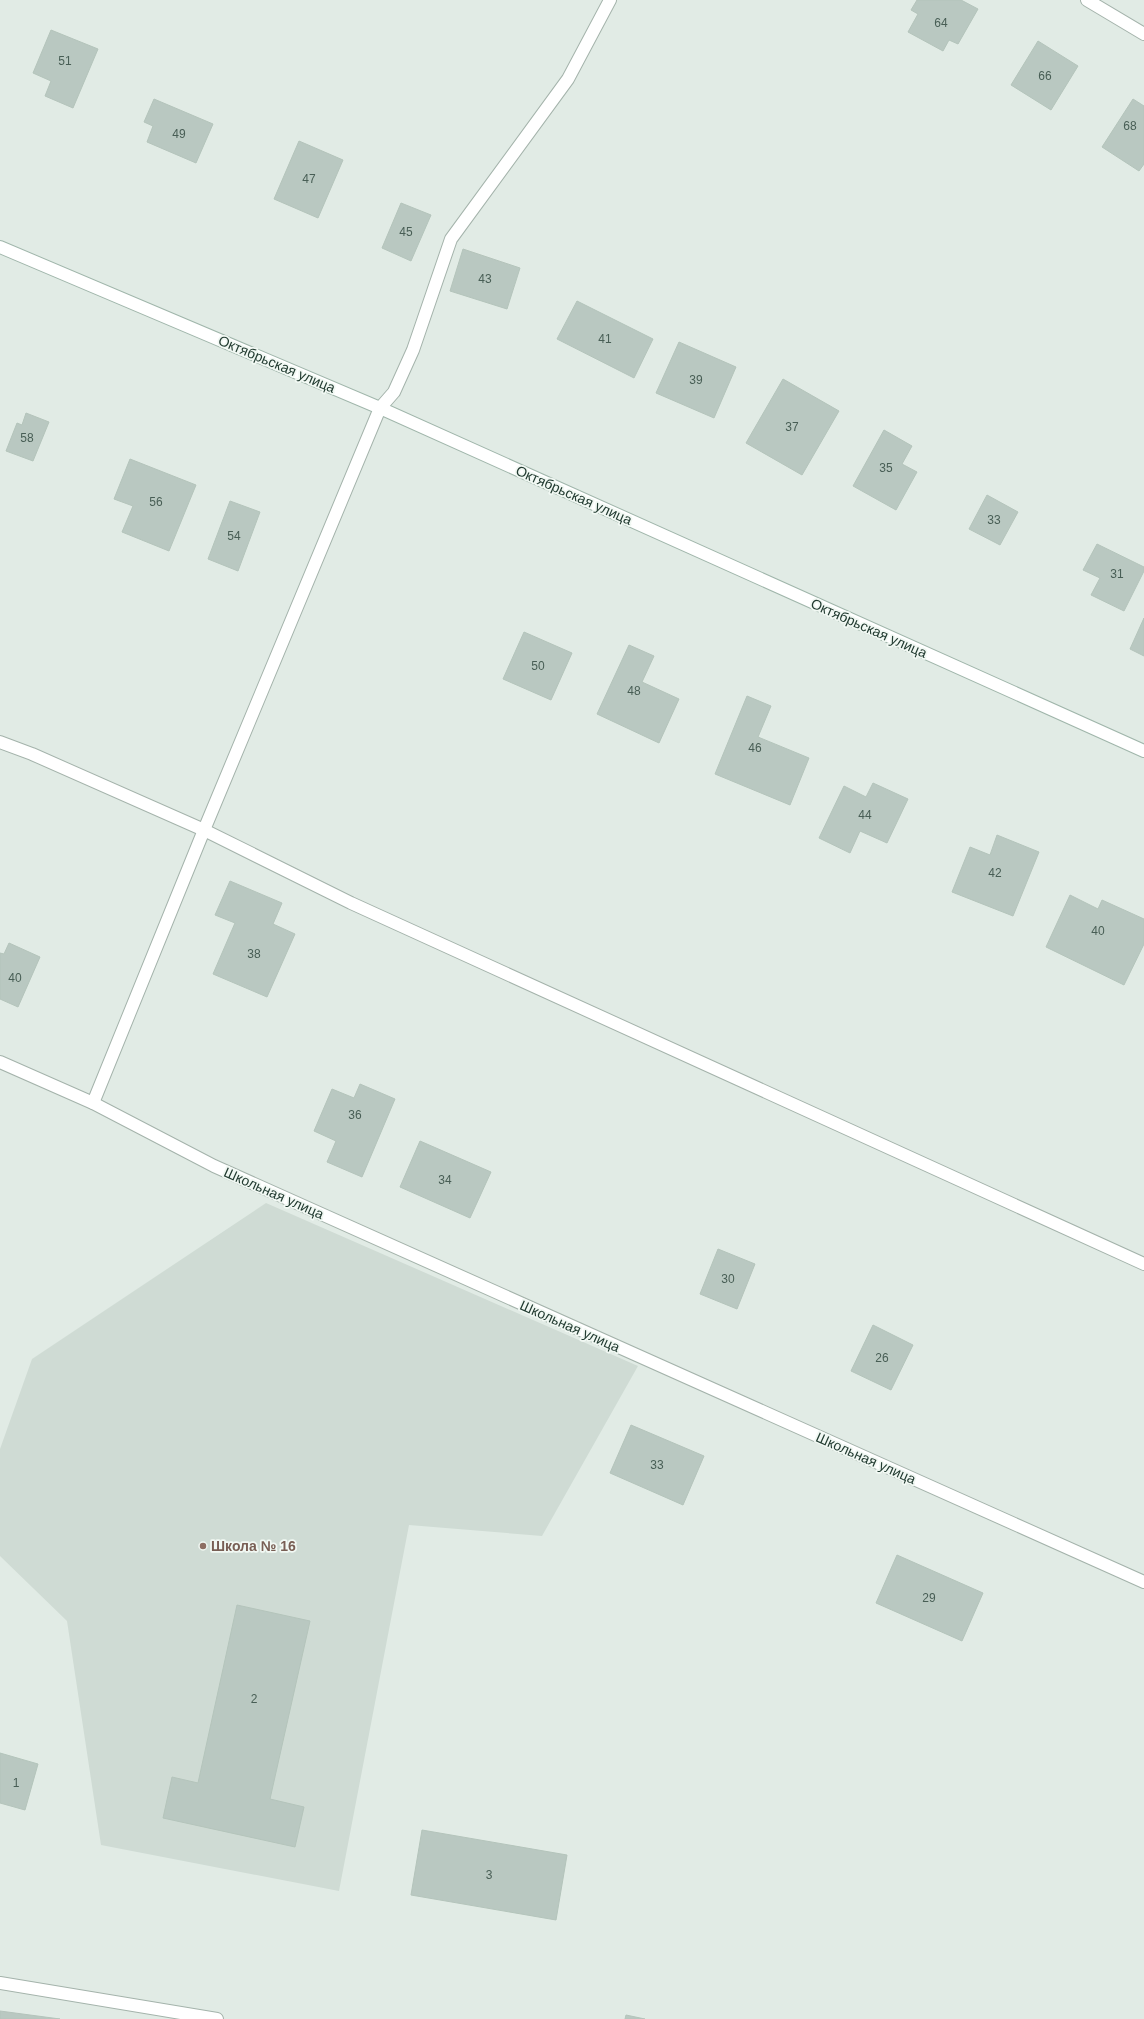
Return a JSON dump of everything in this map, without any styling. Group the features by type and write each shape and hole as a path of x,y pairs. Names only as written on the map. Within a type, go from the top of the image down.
{"street":[{"path":"93,1103 204,830 380,408 394,392 412,350 452,239 568,79 610,0"},
{"path":"1087,0 1144,34"},
{"name":"Октябрьская улица","path":"0,247 380,408 1144,751"},
{"path":"0,742 32,754 204,830 351,903 1144,1264"},
{"name":"Школьная улица","path":"0,1062 93,1103 214,1166 1144,1582"},
{"path":"0,1983 217,2019"}],"shaded area":[{"name":"Школа № 16","path":"266,1203 638,1366 542,1536 409,1525 339,1891 101,1845 67,1621 0,1556 0,1449 32,1359"}],"building":[{"path":"917,0 961,0 978,9 958,44 949,40 943,51 908,32 918,14 911,10"},
{"path":"51,30 98,49 73,108 45,96 51,81 33,73"},
{"path":"1038,41 1078,66 1051,110 1011,85"},
{"path":"154,99 213,124 196,163 147,142 153,126 144,122"},
{"path":"1133,99 1144,106 1144,164 1139,171 1102,147"},
{"path":"299,141 343,160 318,218 274,199"},
{"path":"401,203 431,215 411,261 382,248"},
{"path":"463,249 520,268 507,309 450,291"},
{"path":"577,301 653,339 634,378 557,339"},
{"path":"679,342 736,367 714,418 656,393"},
{"path":"783,379 839,411 802,475 746,443"},
{"path":"26,413 49,422 33,461 6,451 17,423 22,425"},
{"path":"884,430 912,446 902,464 917,472 896,510 853,486"},
{"path":"130,459 196,485 169,551 122,532 133,506 114,499"},
{"path":"987,495 1018,512 1000,545 969,529"},
{"path":"230,501 260,512 238,571 208,559"},
{"path":"1097,544 1144,567 1144,571 1124,611 1091,595 1100,578 1083,570"},
{"path":"1144,618 1144,656 1130,649"},
{"path":"524,632 572,653 551,700 503,679"},
{"path":"629,645 654,656 642,682 679,699 659,743 597,714"},
{"path":"747,696 771,706 758,737 809,758 790,805 715,774"},
{"path":"873,783 908,799 887,843 860,831 850,853 819,838 844,786 866,797"},
{"path":"997,835 1039,852 1013,916 952,892 970,847 990,855"},
{"path":"230,881 282,903 273,924 295,934 267,997 213,974 235,923 215,915"},
{"path":"1070,895 1098,909 1102,900 1144,919 1144,944 1124,985 1046,947"},
{"path":"9,943 40,957 18,1007 0,999 0,953 4,954"},
{"path":"360,1084 395,1099 362,1177 327,1162 336,1141 314,1131 332,1089 354,1098"},
{"path":"420,1141 491,1172 470,1218 400,1187"},
{"path":"718,1249 755,1264 737,1309 700,1294"},
{"path":"873,1325 913,1345 891,1390 851,1371"},
{"path":"631,1425 704,1456 683,1505 610,1473"},
{"path":"897,1555 983,1593 962,1641 876,1603"},
{"path":"237,1605 310,1621 270,1799 304,1807 295,1847 163,1818 172,1777 198,1783"},
{"path":"0,1753 38,1764 25,1810 0,1803"},
{"path":"422,1830 567,1855 556,1920 411,1895"},
{"path":"0,2011 60,2019 0,2019"},
{"path":"626,2015 645,2019 625,2019"}],"place":[{"name":"Школа № 16","path":"203,1546"}]}
